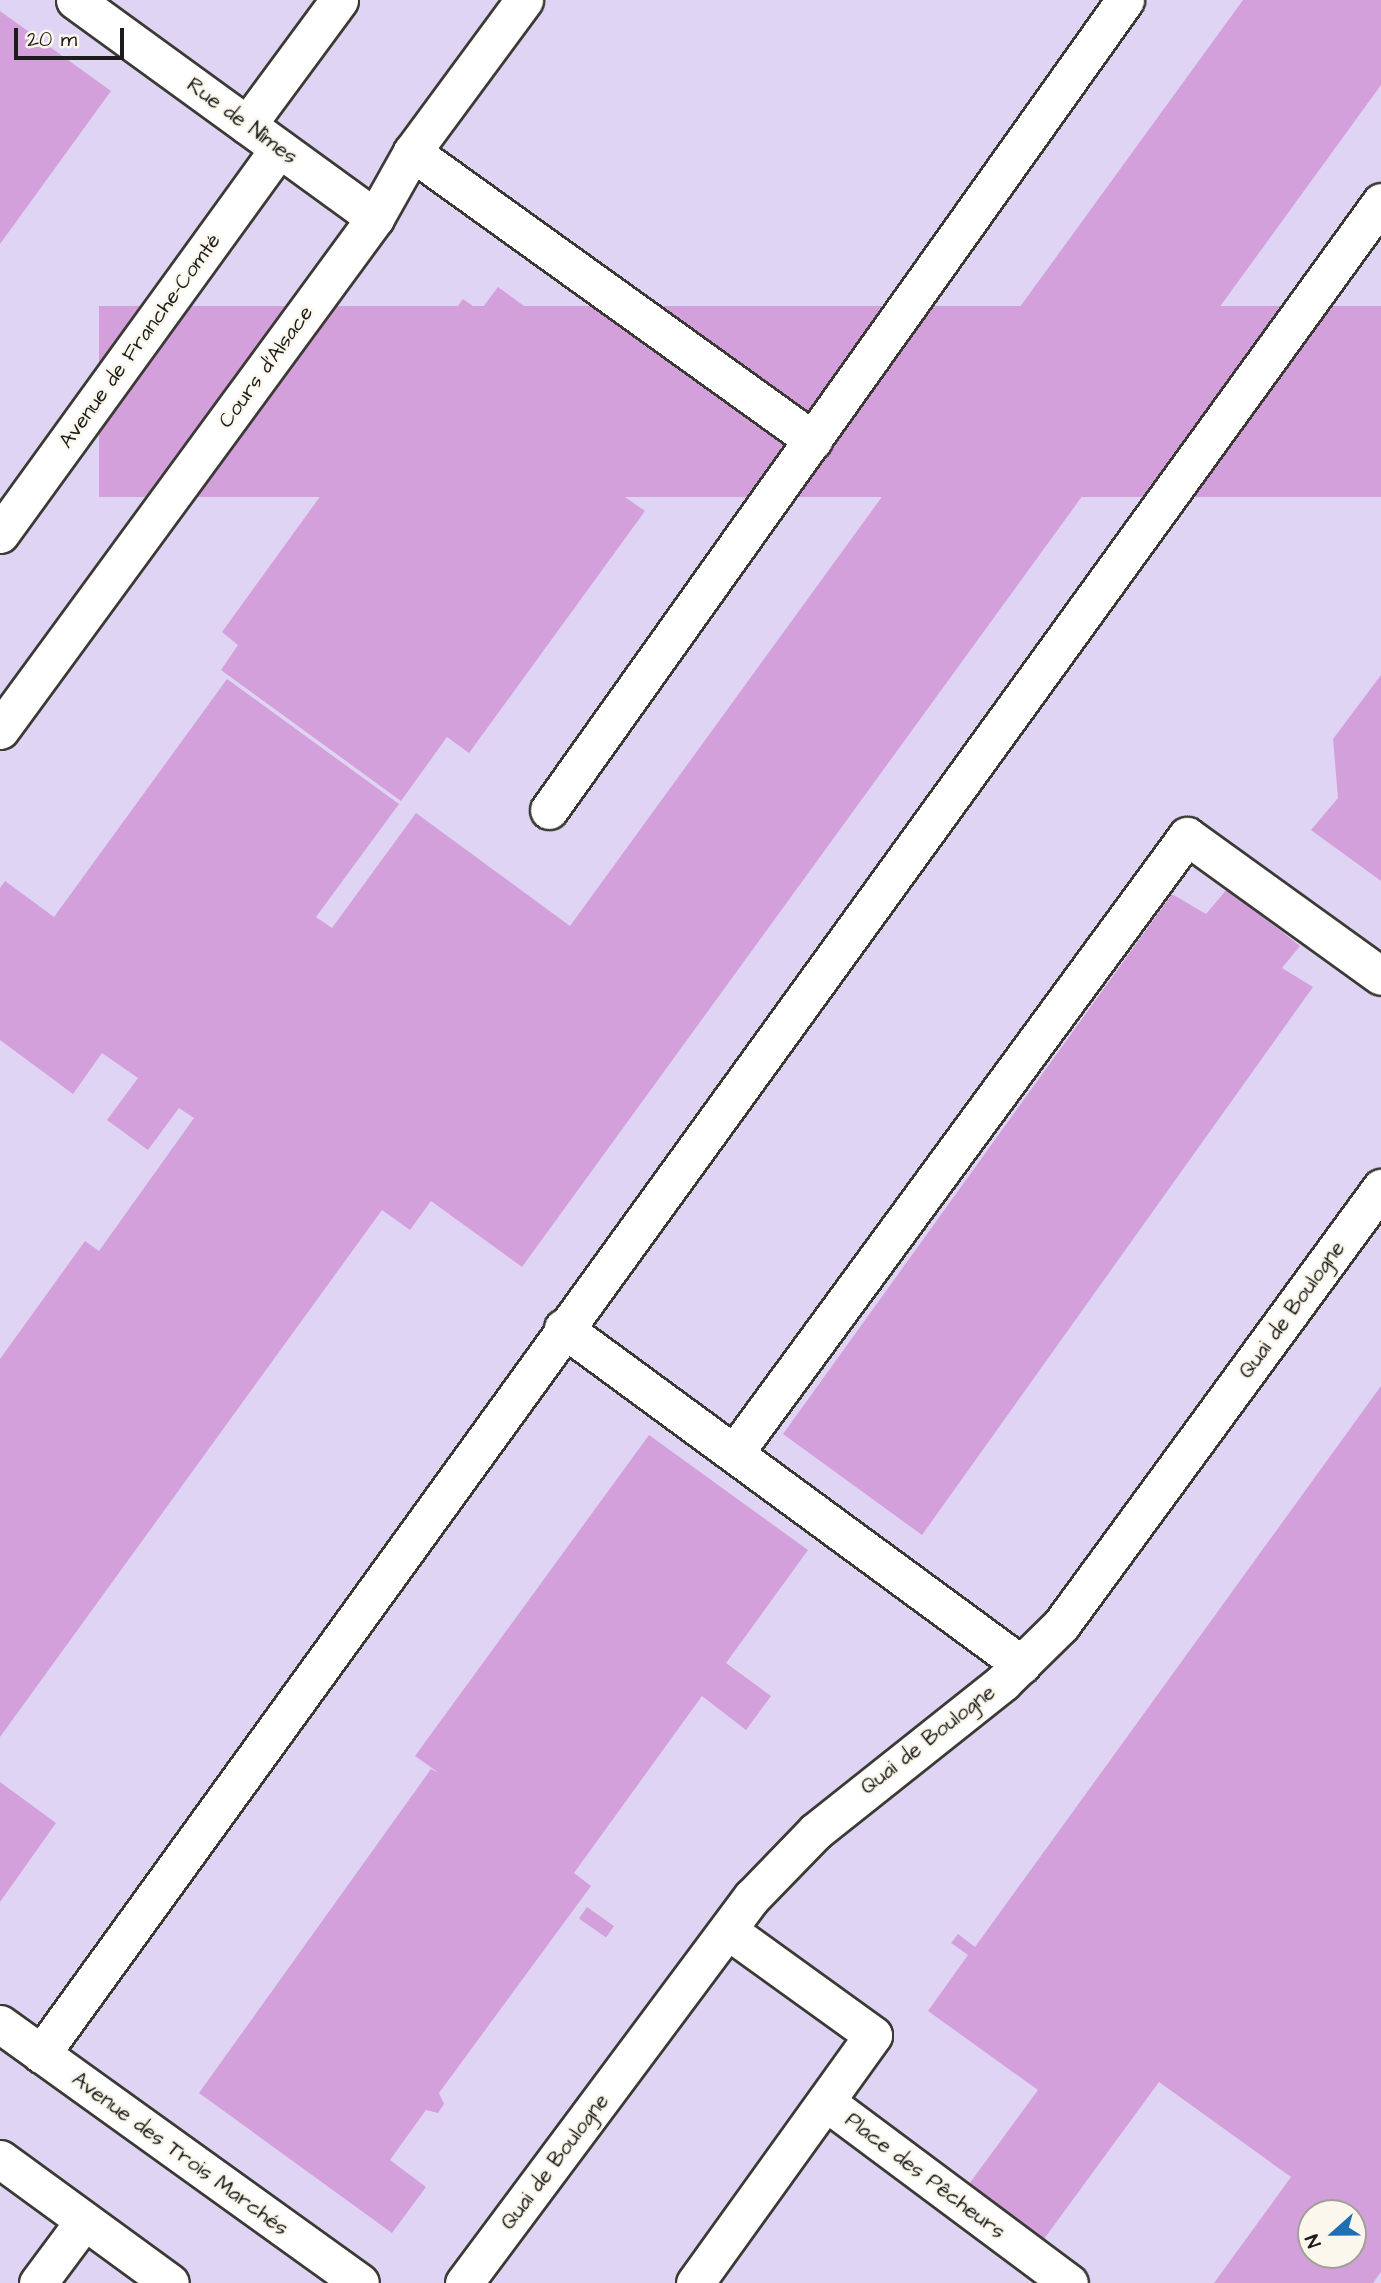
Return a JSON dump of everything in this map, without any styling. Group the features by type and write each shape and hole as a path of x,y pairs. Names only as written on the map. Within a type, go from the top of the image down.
{"lane":[{"name":"Rue de Nîmes","path":"75,0 375,218"},
{"path":"247,125 339,0"},
{"name":"Cours d'Alsace","path":"0,730 375,218 412,152 524,0"},
{"path":"549,810 1125,0"},
{"name":"Avenue de Franche-Comté","path":"0,534 279,148"},
{"path":"412,152 813,440"},
{"path":"41,2054 1381,202"},
{"path":"735,1452 1187,836 1381,976"},
{"name":"Quai de Boulogne","path":"464,2283 752,1897 816,1831 1022,1665 1062,1625 1381,1188"},
{"path":"564,1328 1022,1665"},
{"path":"729,1931 873,2035 827,2102"},
{"name":"Avenue des Trois Marchés","path":"0,2024 360,2283"},
{"name":"Place des Pêcheurs","path":"695,2283 827,2102 1069,2283"},
{"path":"0,2160 170,2283"},
{"path":"38,2283 84,2221"}],"shaded area":[{"path":"0,0 1381,0 1381,2283 0,2283"}],"building":[{"path":"1243,0 1381,0 1381,85 522,1267 431,1201 410,1230 382,1210 0,1737 0,1359 85,1241 99,1251 194,1118 179,1108 148,1150 107,1120 138,1078 102,1053 73,1094 0,1040 0,888 5,881 54,917 227,679 399,804 316,917 332,928 416,813 570,926"},
{"path":"0,11 111,91 0,244"},
{"path":"498,287 599,361 581,385 661,442 622,495 645,511 469,753 447,737 401,801 221,670 238,645 222,632 463,299 480,311"},
{"path":"99,306 1381,306 1381,497 99,497"},
{"path":"1381,675 1381,881 1311,830 1338,798 1333,739"},
{"path":"1227,889 1300,946 1282,968 1313,987 922,1535 783,1434 1172,894 1206,914"},
{"path":"1381,1386 1381,2272 1373,2283 1214,2283 1291,2177 1159,2082 1044,2239 969,2184 1038,2090 928,2011 968,1955 951,1943 958,1934 975,1947"},
{"path":"649,1435 808,1550 726,1663 771,1696 746,1730 702,1696 574,1873 591,1886 439,2093 444,2104 438,2113 426,2110 390,2160 426,2187 392,2233 199,2093 431,1769 439,1773 415,1756"},
{"path":"0,1782 56,1823 0,1902"},
{"path":"587,1907 614,1926 606,1937 579,1918"}]}
